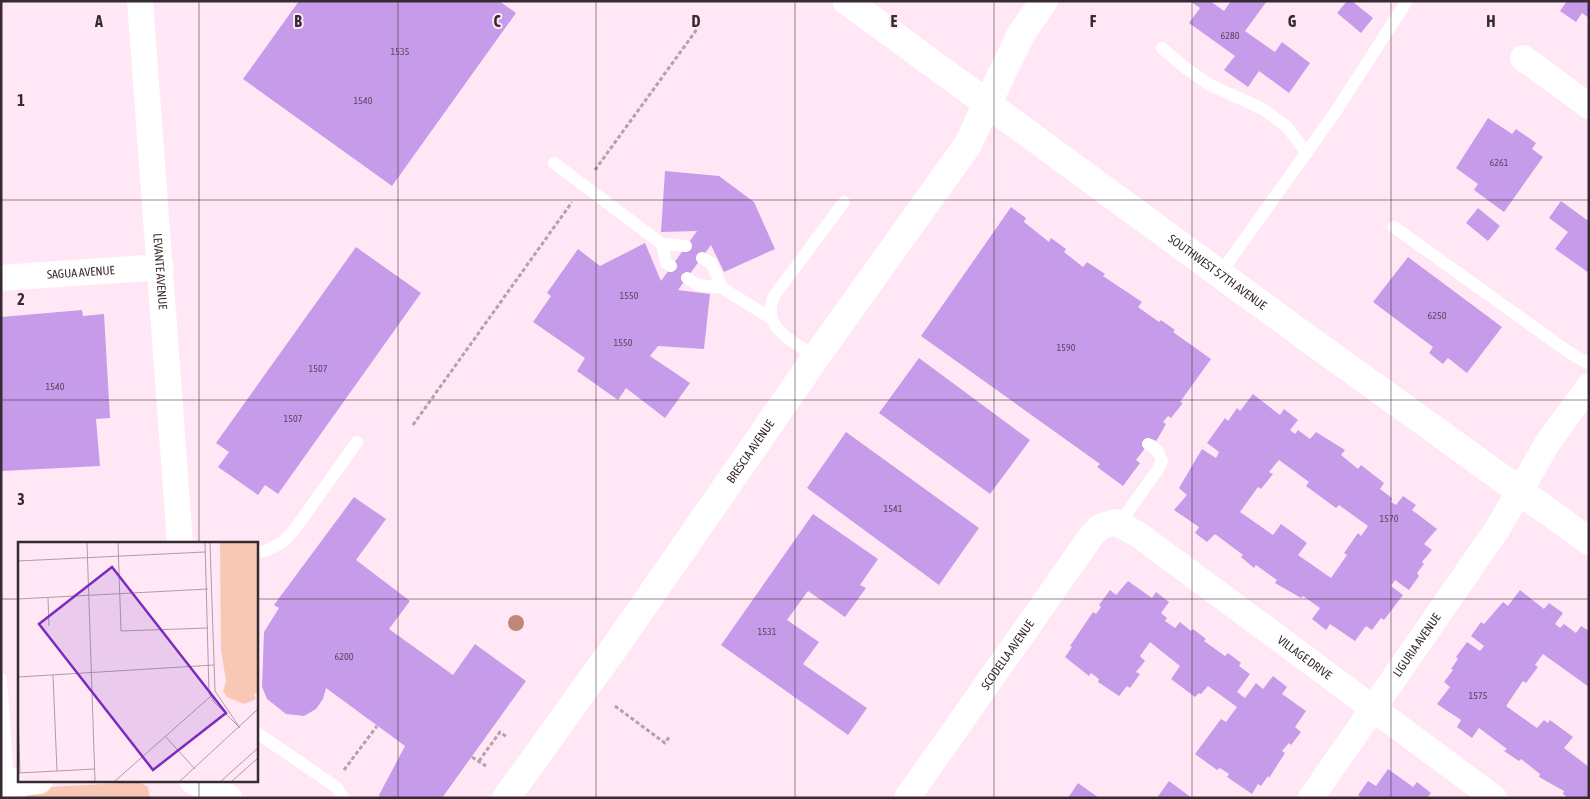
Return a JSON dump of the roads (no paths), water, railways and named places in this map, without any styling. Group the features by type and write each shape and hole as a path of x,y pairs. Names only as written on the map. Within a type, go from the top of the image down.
{"street":[{"name":"LEVANTE AVENUE","path":"140,1 180,542"},
{"name":"SOUTHWEST 57TH AVENUE","path":"847,1 1589,541"},
{"name":"BRESCIA AVENUE","path":"506,798 687,545 816,357 967,146 1021,34 1044,1"},
{"path":"1523,58 1589,106"},
{"name":"SAGUA AVENUE","path":"1,278 161,267"},
{"name":"LIGURIA AVENUE","path":"1311,798 1498,528 1547,444 1589,386"},
{"name":"VILLAGE DRIVE","path":"1117,523 1139,535 1494,798"},
{"name":"SCODELLA AVENUE","path":"907,798 1092,535 1100,527 1117,523"},
{"path":"6,788 31,782"},
{"path":"189,798 192,782"},
{"path":"196,782 228,798"}],"lane":[{"path":"1220,274 1307,154 1407,1"},
{"path":"1162,48 1210,86 1270,115 1286,126 1307,154"},
{"path":"554,164 662,244 686,246"},
{"path":"769,317 770,306 774,296 844,202"},
{"path":"1394,227 1567,351 1589,364"},
{"path":"662,244 666,263 671,266"},
{"path":"702,258 712,264 722,288"},
{"path":"687,278 698,285 722,288 769,317 775,327 816,357"},
{"path":"258,552 266,551 283,542 289,536 357,442"},
{"path":"1117,523 1157,471 1162,461 1157,450 1148,444"},
{"path":"1,679 6,788"},
{"path":"258,733 336,787 343,798"}]}
